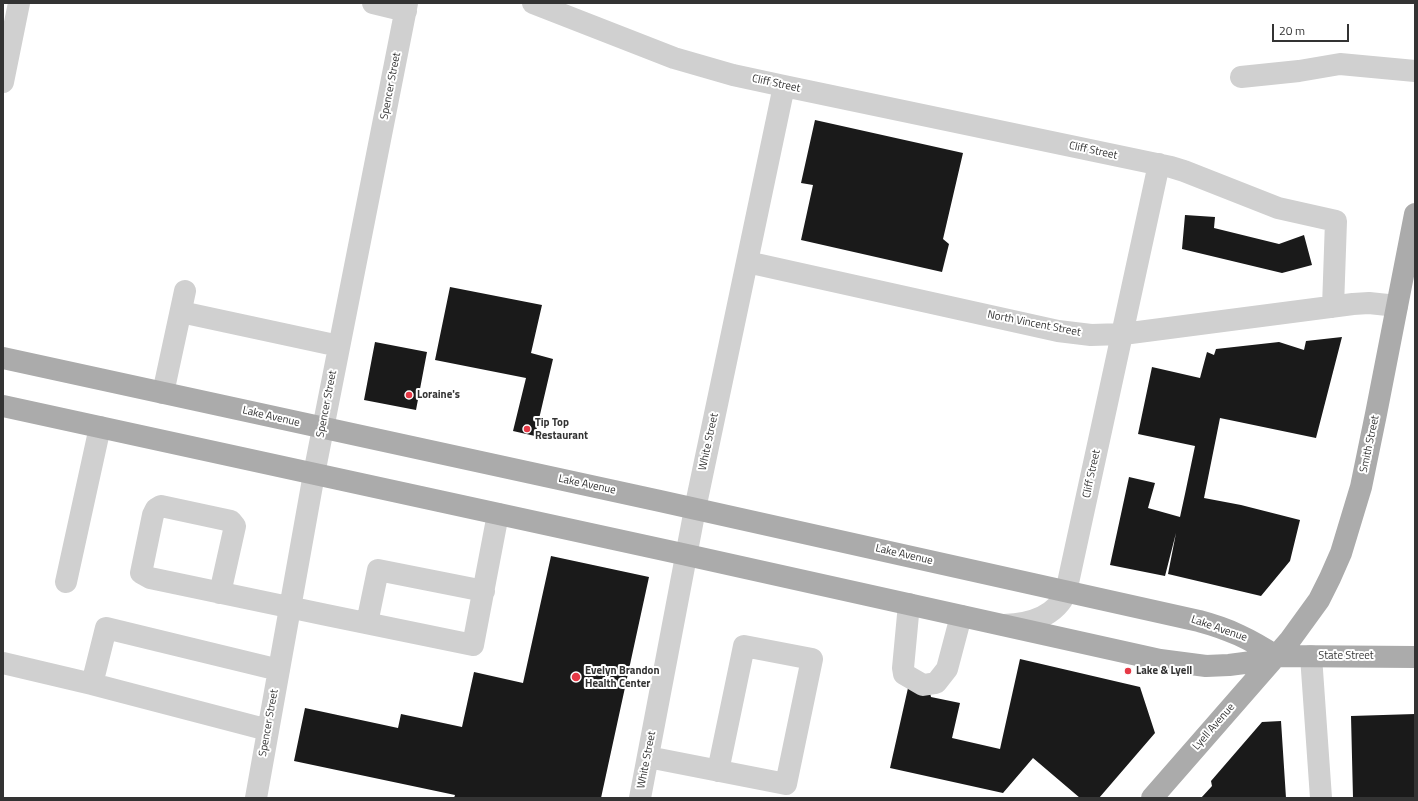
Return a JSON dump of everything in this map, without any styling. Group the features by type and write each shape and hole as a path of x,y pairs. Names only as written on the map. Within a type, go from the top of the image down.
{"main road":[{"name":"Smith Street","path":"1276,656 1319,600 1341,553 1361,487 1415,214"},
{"name":"Lake Avenue","path":"3,358 1199,621 1236,633 1276,656"},
{"path":"3,406 1160,660 1200,666 1237,664 1276,656"},
{"name":"State Street","path":"1276,656 1415,657"},
{"name":"Lyell Avenue","path":"1152,798 1276,656"}],"street":[{"path":"3,82 19,3"},
{"path":"373,3 406,7"},
{"name":"Cliff Street","path":"533,3 674,58 733,75 1159,164 1064,598 1046,614 1028,623 1004,625"},
{"name":"Spencer Street","path":"256,798 322,428 406,7"},
{"path":"1241,77 1299,71 1340,64 1415,71"},
{"name":"White Street","path":"640,798 695,509 784,86"},
{"path":"1159,164 1184,171 1278,208 1336,221 1333,307"},
{"name":"North Vincent Street","path":"747,262 1058,331 1092,335 1123,334 1369,303 1397,306"},
{"path":"162,393 185,291"},
{"path":"181,312 339,346"},
{"path":"66,582 100,427"},
{"path":"220,593 235,526 231,521 161,506 156,509 153,515 141,572 145,576 150,578 220,593 290,608 473,645 498,514"},
{"path":"367,624 378,570 484,591"},
{"path":"909,604 903,668 904,674 923,685 936,683 947,669 961,616"},
{"path":"92,684 106,628 279,670"},
{"path":"648,757 786,784 812,659 744,646 718,770"},
{"path":"1311,656 1321,798"},
{"path":"3,663 92,684 268,730"}],"building":[{"path":"815,120 963,153 943,239 949,244 942,272 801,240 813,185 801,183"},
{"path":"1185,215 1215,217 1214,228 1279,244 1304,235 1312,265 1282,273 1182,249"},
{"path":"450,287 542,305 531,353 553,359 535,436 513,431 526,378 435,360"},
{"path":"1342,337 1316,438 1220,418 1204,498 1241,505 1300,520 1290,561 1261,596 1168,574 1176,533 1165,576 1110,565 1129,477 1155,483 1148,508 1180,517 1185,494 1195,446 1138,434 1152,367 1200,378 1207,352 1214,355 1216,349 1279,342 1304,350 1306,341"},
{"path":"375,342 427,352 416,410 364,400"},
{"name":"Evelyn Brandon Health Center","path":"551,556 649,577 601,798 454,798 455,795 294,761 305,708 398,728 401,714 462,727 474,672 523,683"},
{"path":"1020,659 1140,687 1155,733 1099,798 1080,798 1033,758 1003,793 890,768 908,688 930,693 931,697 960,703 952,738 1000,749"},
{"path":"1415,714 1415,798 1353,798 1351,716"},
{"path":"1281,721 1286,798 1201,798 1212,786 1211,781 1262,722"}],"place":[{"name":"Loraine's","path":"409,395"},
{"name":"Tip Top Restaurant","path":"527,429"},
{"name":"Lake & Lyell","path":"1128,671"},
{"name":"Evelyn Brandon Health Center","path":"576,677"}]}
